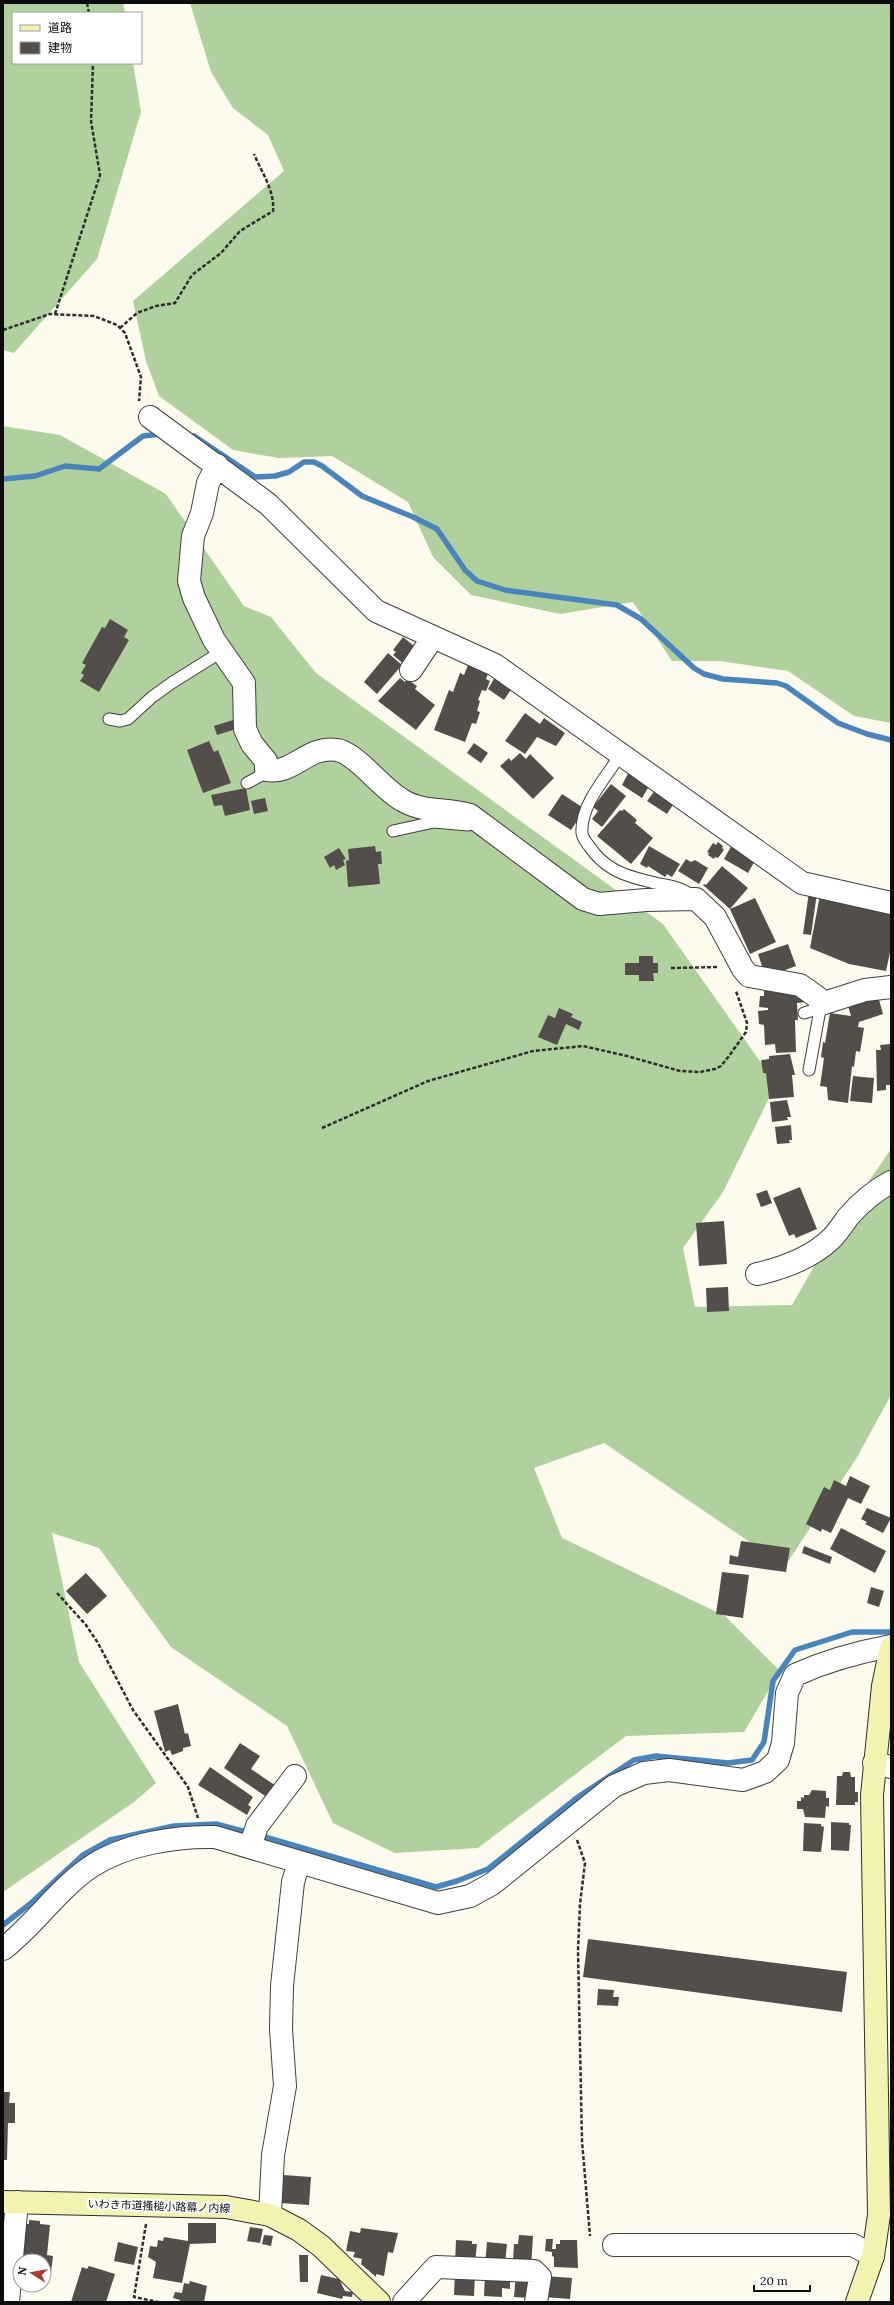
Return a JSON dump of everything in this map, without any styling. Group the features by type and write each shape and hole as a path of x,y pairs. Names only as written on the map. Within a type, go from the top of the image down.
{"street":[{"path":"150,417 268,504 376,611 495,665 802,883 891,902"},
{"path":"217,465 210,478 202,513 193,536 189,581 199,610 222,652 244,683 245,729 252,744 266,761 266,770 281,770 310,753 338,750 354,757 385,789 403,801 422,808 461,812 470,815 583,899 599,904 646,900 696,899 715,917 749,976 800,985 817,997 812,1008"},
{"path":"411,670 433,637"},
{"path":"812,1008 865,990 891,987"},
{"path":"757,1274 793,1264 810,1254 832,1238 864,1200 877,1189 891,1182"},
{"path":"3,1949 61,1892 92,1866 123,1852 160,1842 201,1836 216,1837 438,1903 470,1896 492,1884 614,1786 644,1773 670,1770 743,1780 765,1772 778,1760 783,1743 787,1693 796,1675 817,1665 866,1651 891,1647 883,1686 883,1765 872,1795 884,2141 879,2215 873,2256 857,2302"},
{"path":"250,1847 257,1826 295,1776"},
{"path":"270,2215 273,2155 284,2086 281,2029 282,1986 294,1882 299,1862"},
{"path":"8,2302 10,2202"},
{"name":"いわき市道搔槌小路幕ノ内線","path":"10,2202 226,2207 270,2215 300,2230 321,2246 379,2302"},
{"path":"614,2245 853,2244 873,2256"},
{"path":"404,2302 436,2267 534,2271 540,2277 536,2302"}],"lane":[{"path":"109,719 120,721 128,719 168,686 222,652"},
{"path":"621,754 586,811 582,833 585,841 605,865 617,872 661,885 679,887 696,899"},
{"path":"247,783 260,776 266,770"},
{"path":"393,831 434,822 458,823 479,827 490,831"},
{"path":"809,1070 812,1008"}],"path":[{"path":"55,314 100,174 91,121 93,64"},
{"path":"120,328 137,313 156,306 175,304 192,275 221,253 240,231 273,211 274,204 270,189 254,154"},
{"path":"3,330 23,322 55,314 94,316 107,320 125,333 141,377 140,406 150,417"},
{"path":"671,968 725,967"},
{"path":"322,1128 428,1081 533,1051 583,1046 627,1056 680,1072 700,1072 715,1069 721,1066 746,1032 746,1023 735,988"},
{"path":"57,1593 90,1631 133,1710 188,1787 197,1810 201,1836"},
{"path":"580,1814 578,1846 585,1863 578,1921 581,2090 585,2190 590,2236"},
{"path":"149,2206 134,2297 158,2302"}],"green space":[{"path":"3,3 123,3 125,12 12,12 12,64 133,64 141,112 97,259 14,353 3,350"},
{"path":"190,3 891,3 891,723 854,716 788,671 720,661 672,661 633,602 560,614 471,595 433,557 408,502 332,456 279,458 233,450 159,396 146,361 133,301 284,171 268,135 233,108 211,72"},
{"path":"3,426 60,435 166,494 244,606 271,617 316,673 663,924 776,1084 723,1192 683,1248 695,1307 792,1305 832,1235 891,1149 891,1395 856,1459 785,1566 604,1443 534,1468 562,1538 725,1616 780,1671 744,1732 626,1736 478,1848 395,1853 333,1823 287,1726 171,1647 99,1548 52,1533 79,1662 156,1783 134,1802 3,1892"}],"building":[{"path":"110,619 128,630 124,637 129,640 99,692 80,681 84,675 81,673 86,665 82,663 102,627 105,628"},
{"path":"403,637 419,650 405,665 393,655 396,652 393,650"},
{"path":"388,653 402,665 377,694 364,682"},
{"path":"468,665 488,673 486,679 490,681 486,691 482,690 478,700 480,701 477,711 480,712 476,724 472,723 465,742 434,730 449,690 453,692 460,673 464,675"},
{"path":"495,677 512,688 504,700 488,689"},
{"path":"400,678 405,682 407,679 417,686 415,689 435,705 416,730 378,701"},
{"path":"525,713 540,724 544,718 565,733 556,746 537,737 525,754 505,741"},
{"path":"233,720 236,729 217,735 214,726"},
{"path":"209,741 214,752 218,750 231,783 203,793 187,750"},
{"path":"474,743 488,753 481,763 467,753"},
{"path":"520,753 526,759 530,754 554,778 533,799 500,766 509,758 511,761"},
{"path":"630,770 651,783 642,798 622,785"},
{"path":"611,784 626,796 602,827 592,819 598,811 593,807"},
{"path":"246,788 250,810 225,816 222,805 214,806 211,795"},
{"path":"656,789 674,803 667,814 647,801"},
{"path":"562,794 585,809 571,830 548,815"},
{"path":"265,798 268,811 254,814 251,801"},
{"path":"624,809 637,820 635,823 653,838 631,864 597,836 620,810 622,811"},
{"path":"718,842 723,846 722,848 724,850 718,858 715,857 714,859 708,855 709,853 707,852 713,843 716,845"},
{"path":"733,843 757,857 748,873 724,859"},
{"path":"375,846 376,852 381,851 382,864 378,864 380,884 348,887 346,861 349,860 348,849"},
{"path":"649,846 680,864 672,877 667,874 665,877 648,866 647,868 640,864"},
{"path":"339,848 346,859 343,860 345,865 336,870 334,865 330,868 324,857"},
{"path":"686,859 691,862 695,860 708,868 699,884 678,871"},
{"path":"722,866 748,888 730,909 703,885 706,885"},
{"path":"809,892 817,893 811,935 803,934"},
{"path":"820,895 891,909 891,948 886,971 849,964 810,948"},
{"path":"755,898 776,942 750,954 730,909"},
{"path":"788,944 796,966 777,973 764,972 758,954"},
{"path":"639,956 653,956 653,963 658,963 658,973 653,973 654,981 639,981 639,975 625,975 625,963 639,963"},
{"path":"790,990 801,992 806,1002 797,1003 798,1020 795,1020 796,1052 776,1053 775,1044 765,1045 764,1025 759,1024 758,1011 768,1010 768,1008 759,1007 760,996 764,996 764,991"},
{"path":"878,996 883,1014 859,1022 858,1027 864,1028 860,1052 856,1051 854,1067 852,1066 848,1103 828,1100 827,1087 820,1086 824,1058 821,1057 823,1042 825,1043 830,1013 851,1016 848,1006"},
{"path":"559,1008 573,1014 571,1017 582,1022 579,1030 566,1024 557,1045 538,1037 548,1015 555,1018"},
{"path":"891,1044 891,1085 886,1085 886,1090 877,1091 876,1050 881,1050 880,1045"},
{"path":"790,1054 795,1075 792,1075 794,1097 769,1099 766,1073 763,1073 761,1060 769,1059 769,1056"},
{"path":"853,1076 874,1078 872,1103 850,1101"},
{"path":"787,1100 791,1117 787,1117 788,1120 772,1122 770,1102"},
{"path":"791,1125 792,1140 789,1140 790,1143 777,1144 775,1127"},
{"path":"800,1187 817,1229 796,1238 794,1234 789,1236 773,1198"},
{"path":"767,1190 772,1203 761,1207 756,1194"},
{"path":"724,1221 727,1264 699,1266 696,1223"},
{"path":"728,1287 729,1311 707,1312 706,1288"},
{"path":"850,1476 870,1486 861,1504 848,1498 831,1533 822,1529 821,1532 806,1524 824,1487 830,1490 834,1480 846,1486"},
{"path":"867,1508 891,1518 883,1533 865,1524 867,1522 861,1519"},
{"path":"841,1528 886,1551 875,1573 830,1549"},
{"path":"741,1541 790,1548 786,1572 729,1564 730,1555 738,1557"},
{"path":"804,1546 832,1557 830,1564 802,1553"},
{"path":"722,1572 749,1575 743,1618 716,1614"},
{"path":"86,1573 107,1596 87,1614 66,1591"},
{"path":"871,1587 884,1591 879,1607 867,1603"},
{"path":"178,1704 185,1734 188,1733 191,1746 183,1748 183,1751 172,1755 170,1750 165,1752 154,1711"},
{"path":"240,1743 260,1756 251,1769 279,1788 271,1800 224,1768"},
{"path":"210,1767 253,1797 248,1805 251,1807 247,1815 198,1785"},
{"path":"843,1772 850,1772 851,1777 855,1777 855,1792 858,1792 858,1802 855,1802 855,1805 836,1805 837,1776 842,1776"},
{"path":"812,1790 826,1791 826,1798 829,1798 829,1807 826,1806 825,1818 805,1817 803,1809 797,1809 797,1801 801,1801 801,1797 804,1798 804,1795 809,1795"},
{"path":"831,1822 849,1823 849,1825 851,1825 849,1851 831,1850"},
{"path":"804,1823 821,1824 821,1826 824,1827 821,1852 803,1851"},
{"path":"588,1939 847,1972 842,2012 583,1977"},
{"path":"598,1989 614,1990 613,1997 619,1997 618,2006 597,2005"},
{"path":"3,2092 10,2092 9,2103 15,2103 15,2123 8,2123 7,2160 3,2160"},
{"path":"283,2175 311,2177 309,2205 280,2203"},
{"path":"29,2220 40,2221 40,2224 50,2225 47,2253 21,2253 24,2224 29,2224"},
{"path":"188,2223 216,2223 216,2243 190,2244 182,2283 153,2278 156,2262 148,2257 150,2246 157,2247 158,2240 163,2241 164,2237 188,2241"},
{"path":"250,2227 263,2229 260,2243 247,2241"},
{"path":"361,2228 398,2233 393,2253 388,2252 384,2276 376,2274 376,2277 361,2264 362,2259 353,2257 355,2252 346,2251 350,2231 360,2233"},
{"path":"264,2235 273,2236 271,2246 262,2244"},
{"path":"519,2235 533,2236 531,2268 513,2260 514,2244 518,2244"},
{"path":"546,2239 553,2239 552,2249 556,2249 556,2244 560,2244 560,2240 577,2240 578,2268 554,2267 554,2257 552,2256 552,2252 545,2251"},
{"path":"456,2240 472,2241 472,2244 477,2244 475,2262 455,2265"},
{"path":"118,2242 138,2247 134,2265 114,2261"},
{"path":"487,2242 507,2244 505,2263 485,2265"},
{"path":"299,2255 308,2255 308,2282 300,2282"},
{"path":"89,2266 115,2274 106,2302 71,2302 82,2267 87,2269"},
{"path":"455,2272 475,2273 474,2296 454,2295"},
{"path":"485,2273 510,2274 510,2289 502,2288 502,2297 484,2296"},
{"path":"516,2273 532,2275 531,2298 514,2297"},
{"path":"321,2275 339,2279 345,2291 353,2292 352,2297 343,2296 342,2299 317,2293"},
{"path":"545,2276 572,2278 570,2299 544,2297"},
{"path":"190,2281 207,2286 204,2302 179,2302 180,2300 173,2298 175,2292 182,2293 184,2283 189,2284"}],"waterway":[{"path":"3,479 35,476 65,466 99,469 143,436 161,434"},
{"path":"194,436 255,477 275,476 289,472 304,462 314,462 322,466 362,496 413,517 437,529 465,570 477,581 505,590 617,605 641,619 694,668 704,674 723,679 777,683 786,686 838,723 867,734 891,740"},
{"path":"258,1835 436,1887 457,1881 488,1869 578,1797 634,1760 656,1756 728,1763 752,1760 764,1742 773,1681 795,1650 852,1632 891,1632"},
{"path":"3,1925 30,1904 83,1855 110,1840 174,1826 216,1824 250,1833"}]}
